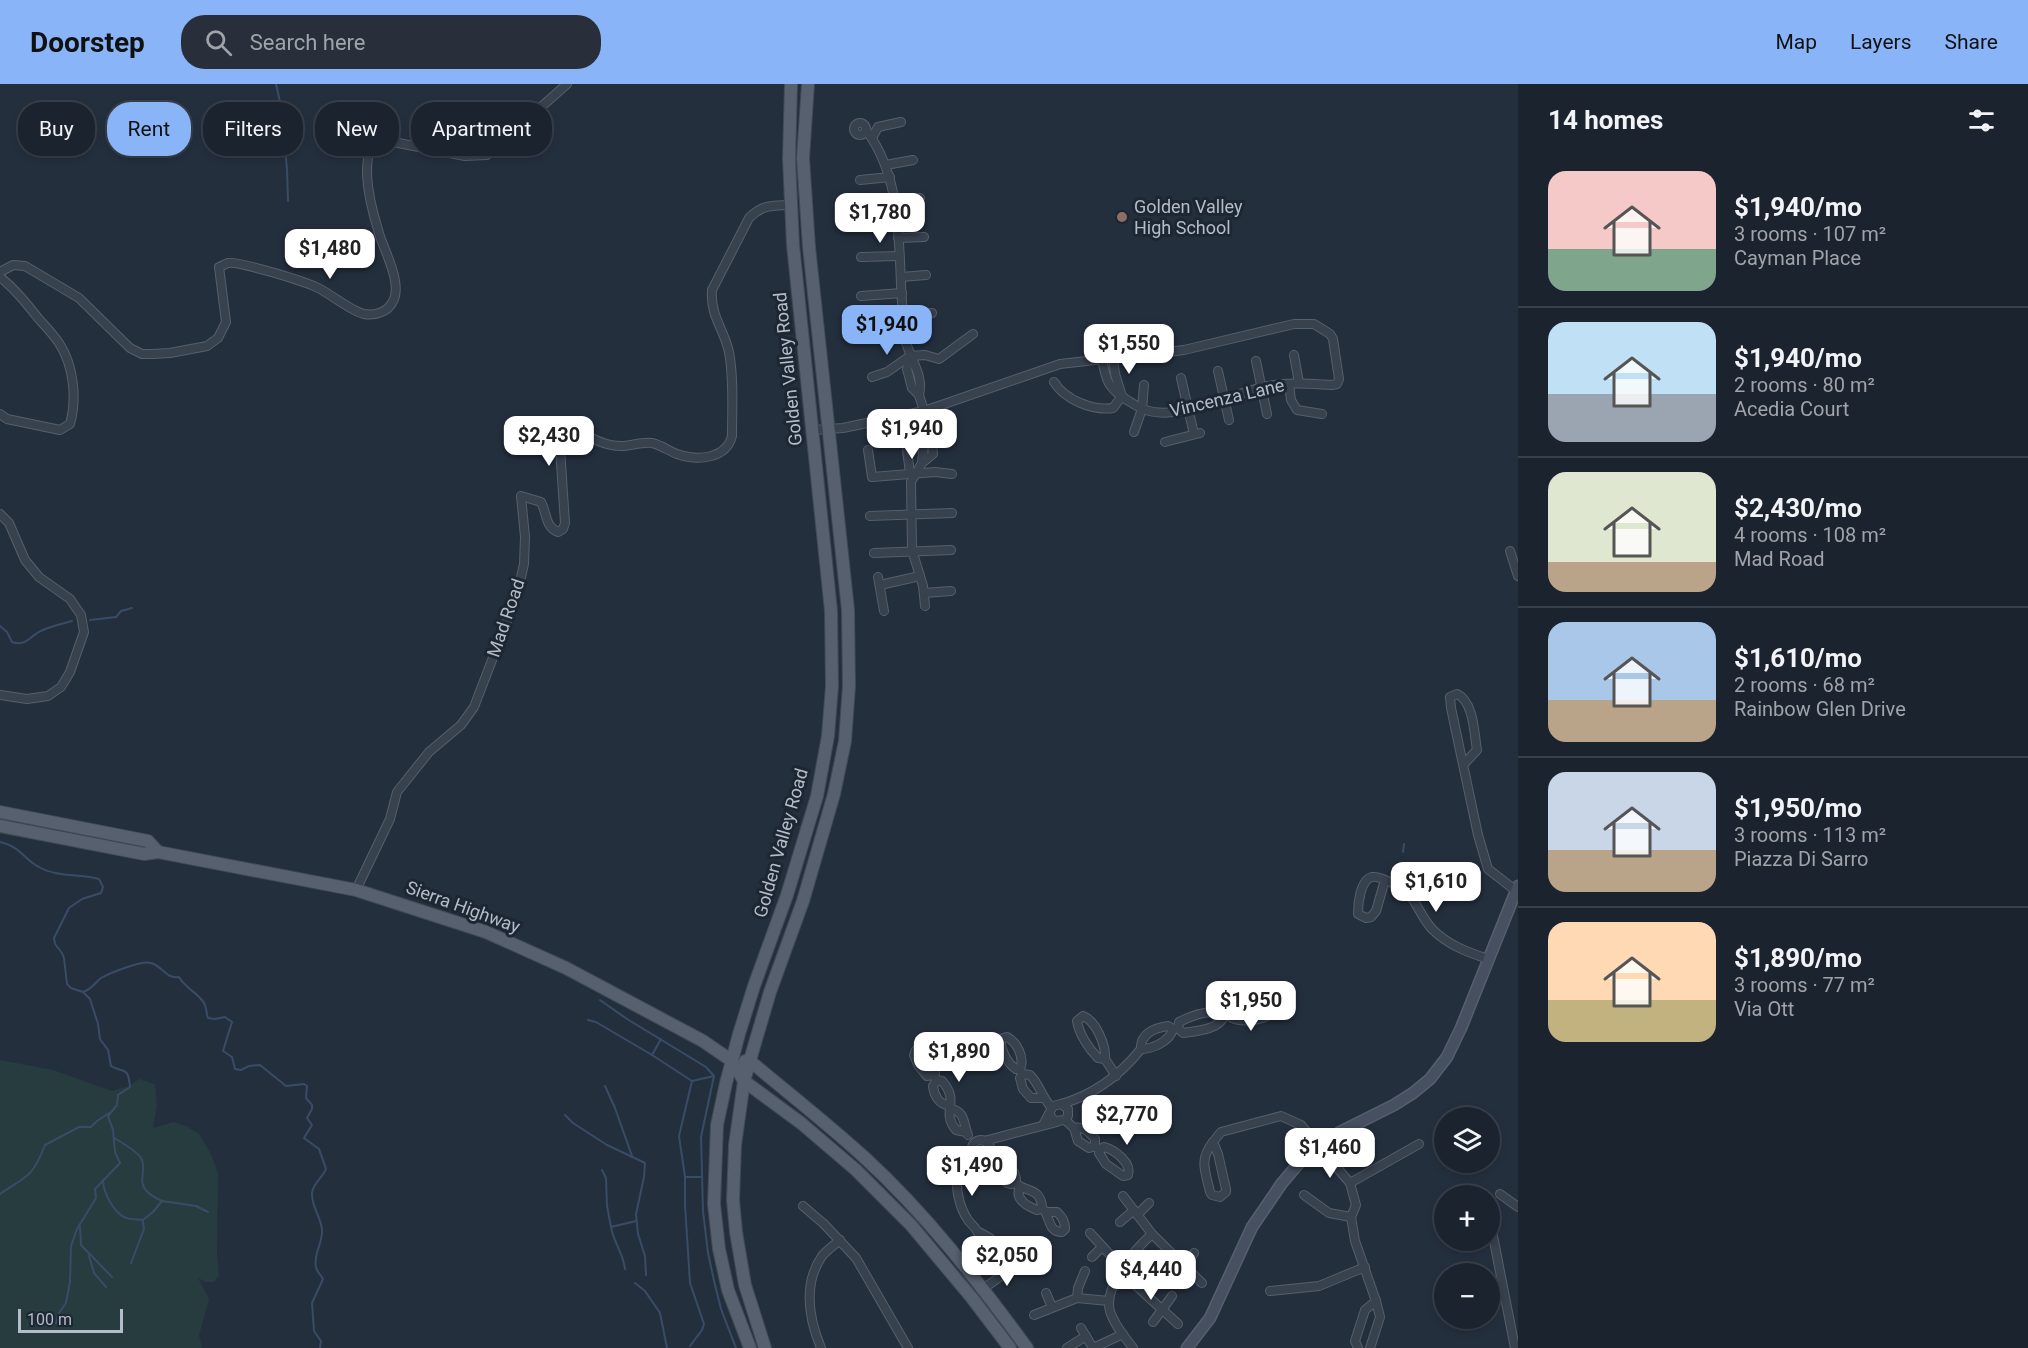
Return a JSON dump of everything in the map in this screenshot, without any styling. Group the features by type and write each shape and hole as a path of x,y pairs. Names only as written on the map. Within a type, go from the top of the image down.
{"main road":[{"name":"Golden Valley Road","path":"750,1348 728,1290 719,1249 714,1204 717,1125 726,1083 754,986 778,920 817,796 828,736 832,686 831,611 793,245 789,159 791,84"},
{"name":"Golden Valley Road","path":"765,1348 745,1285 736,1232 735,1145 744,1081 770,992 803,901 834,794 845,741 849,687 848,610 809,247 803,158 807,84"},
{"name":"Sierra Highway","path":"0,812 148,841 158,852"},
{"name":"Sierra Highway","path":"0,826 144,854 158,852 356,890 486,932 566,968 678,1026 732,1061 744,1081 801,1123 856,1170 911,1225 1010,1348"},
{"path":"732,1061 750,1060 866,1158 921,1215 983,1289 1027,1348"}],"street":[{"path":"0,414 7,419 60,429 70,424 74,411 74,389 60,344 17,291 0,275 13,265 25,266 79,298 130,348 142,354 170,353 207,346 218,338 226,322 219,267 228,263 244,264 316,287 364,314 379,313 387,310 394,302 396,292 392,268 379,235 368,190 369,151 377,143 388,141 465,156 487,155 567,84"},
{"path":"872,138 878,127 901,122"},
{"path":"866,130 878,146 886,165 895,200 904,331 910,356 906,369 912,388 919,395 929,440 924,444 922,463 913,473"},
{"path":"886,165 913,160"},
{"path":"860,180 890,177"},
{"path":"895,200 920,198"},
{"name":"Mad Road","path":"356,890 390,819 397,792 429,752 461,725 474,707 517,595 524,564 525,537 521,496 540,502 546,511 548,524 552,530 558,532 563,529 565,523 560,448 563,439 577,428 611,445 650,443 689,457 718,454 730,445 732,436 730,362 711,302 712,290 749,218 763,207 791,205"},
{"path":"860,218 897,216"},
{"path":"898,238 924,237"},
{"path":"861,257 900,256"},
{"path":"901,277 927,275"},
{"path":"861,296 902,293"},
{"path":"903,314 932,313"},
{"name":"Vincenza Lane","path":"1102,359 1105,378 1109,385 1142,409 1157,413 1189,409 1262,387 1299,383 1332,385 1337,384 1340,379 1333,339 1330,334 1314,324 1294,324 1184,350 1113,358"},
{"path":"866,334 904,331"},
{"path":"872,377 887,372 910,356 925,355 939,359 973,334"},
{"path":"1294,355 1299,383"},
{"path":"813,430 830,430 924,411 1060,364 1102,359 1113,358 1122,396 1113,408 1103,410 1060,392 1054,382"},
{"path":"1256,361 1267,414"},
{"path":"1218,371 1229,420"},
{"path":"1165,442 1197,433 1181,378"},
{"path":"1288,384 1291,400 1297,410 1322,414"},
{"path":"1134,432 1142,409 1144,386"},
{"path":"868,450 872,477 913,473 952,474"},
{"path":"907,450 913,473 910,513 912,552 924,592 925,606"},
{"path":"870,516 952,513"},
{"path":"0,514 9,523 25,560 39,577 70,599 81,615 84,632 70,672 61,687 48,696 27,699 0,695"},
{"path":"874,553 951,550"},
{"path":"1510,551 1518,576"},
{"path":"885,611 879,581 920,576"},
{"path":"924,592 951,591"},
{"path":"1187,1348 1210,1318 1244,1246 1259,1231 1262,1211 1300,1162 1340,1132 1413,1093 1430,1078 1447,1057 1456,1040 1517,888 1488,869 1476,826 1451,708 1450,697 1456,694 1464,697 1469,707 1477,750 1464,764"},
{"path":"1385,880 1376,910 1371,917 1366,918 1358,914 1365,882 1370,877 1385,880 1404,888 1415,901 1424,918 1441,937 1459,949 1488,959"},
{"path":"1042,1125 1051,1111 1092,1092 1116,1076 1141,1049 1153,1047 1165,1041 1172,1035 1175,1028 1179,1022 1204,1013 1220,1013 1226,1015 1233,1019 1241,1020 1266,1017 1274,1012 1271,1002 1234,1008 1226,1015 1220,1022 1212,1027 1183,1033 1175,1028 1162,1027 1143,1036 1141,1049"},
{"path":"1105,1059 1098,1058 1084,1039 1077,1025 1077,1021 1083,1016 1091,1022 1103,1043 1106,1049 1105,1059 1116,1076"},
{"path":"1042,1098 1031,1098 1027,1094 1021,1083 1021,1072 1034,1079 1054,1121 1061,1121 1074,1128 1083,1128 1092,1134 1098,1148 1089,1148 1078,1141 1074,1128"},
{"path":"966,1132 956,1130 950,1123 949,1118 950,1107 952,1099 950,1092 942,1081 935,1078 933,1086 936,1096 943,1104 950,1107 961,1113 965,1120 966,1132 982,1158 1002,1137"},
{"path":"983,1289 1005,1273 1008,1266 985,1245 967,1218 957,1183 960,1168 984,1140 1061,1121 1068,1116 1065,1106"},
{"path":"1213,1142 1218,1154 1226,1192 1220,1197 1212,1195 1203,1161 1206,1151 1213,1142 1221,1132 1281,1116 1301,1125 1321,1146 1350,1184 1356,1204 1351,1217 1355,1240 1380,1317 1370,1348"},
{"path":"984,1140 998,1171 1007,1183 1018,1185 1033,1191 1039,1197 1044,1210 1037,1210 1023,1203 1018,1196 1018,1185 1017,1176 1011,1168 995,1163"},
{"path":"1350,1184 1419,1144"},
{"path":"1500,1194 1518,1207"},
{"path":"1304,1195 1329,1213 1351,1217"},
{"path":"1123,1196 1152,1234 1202,1283"},
{"path":"1120,1222 1149,1203"},
{"path":"803,1206 856,1258 908,1348"},
{"path":"1090,1233 1122,1270 1178,1324"},
{"path":"1133,1348 1115,1323 1109,1301 1112,1289 1122,1270 1140,1245 1152,1234"},
{"path":"821,1348 812,1319 810,1289 813,1276 824,1254 840,1240"},
{"path":"1092,1257 1102,1246"},
{"path":"1496,1251 1515,1348"},
{"path":"1176,1283 1194,1253"},
{"path":"1270,1291 1319,1286 1365,1267"},
{"path":"1077,1298 1078,1288 1085,1271"},
{"path":"1046,1293 1052,1307"},
{"path":"1153,1322 1172,1296"},
{"path":"1034,1315 1077,1298 1109,1301"},
{"path":"1358,1348 1355,1341 1365,1310 1376,1301"},
{"path":"1081,1328 1093,1348 1123,1334"},
{"path":"1067,1348 1086,1336"}],"green space":[{"path":"0,1060 53,1070 112,1091 129,1086 139,1079 155,1084 157,1105 153,1128 173,1122 186,1126 199,1134 211,1154 218,1173 219,1276 214,1282 206,1282 198,1278 209,1299 199,1335 202,1348 0,1348"}],"waterway":[{"path":"276,84 281,106 288,201"},
{"path":"90,620 116,617 121,611 132,608"},
{"path":"0,626 7,632 12,642 21,643 43,630 72,621"},
{"path":"0,842 18,850 33,864 46,870 99,879 103,887 101,893 82,899 69,908 54,938 64,958 67,984 71,988 83,992 101,978 118,970 141,963 151,963 170,976 179,977 201,999 208,1018 225,1017 232,1022 223,1051 232,1057 235,1069 241,1070 249,1066 260,1065 286,1086 304,1084 307,1086 306,1098 312,1105 307,1118 312,1125 304,1138 319,1149 326,1169 312,1193 322,1230 315,1262 323,1279 312,1303 314,1331 321,1341 320,1348"},
{"path":"1403,852 1404,844"},
{"path":"56,1323 66,1303 70,1282 71,1246 77,1229 96,1198 95,1189 120,1163 115,1152 113,1130 108,1116 117,1105 118,1095 130,1087 127,1073 111,1066 108,1050 100,1039 90,999 83,992"},
{"path":"600,1000 706,1067 714,1076 701,1137 703,1211 715,1285 721,1309 736,1348"},
{"path":"588,1020 596,1022 652,1055 661,1039"},
{"path":"652,1055 692,1081"},
{"path":"685,1177 679,1136 692,1081 714,1076"},
{"path":"605,1086 632,1156"},
{"path":"0,1194 28,1175 45,1145 79,1127 91,1127 109,1113"},
{"path":"565,1115 573,1123 607,1145 645,1163 636,1214 638,1234 645,1256 646,1275"},
{"path":"114,1138 141,1158 143,1185 146,1190 162,1201"},
{"path":"602,1170 606,1178 607,1206 611,1227 636,1221"},
{"path":"690,1346 704,1324 690,1283 685,1177 701,1177"},
{"path":"103,1180 109,1201 126,1218 143,1220 162,1201 196,1206 208,1212"},
{"path":"131,1263 144,1229 143,1221"},
{"path":"80,1227 81,1245 112,1277"},
{"path":"611,1227 625,1269"},
{"path":"89,1256 94,1273 106,1287"},
{"path":"635,1283 645,1291 660,1313 667,1348"}],"place":[{"name":"Golden Valley High School","path":"1122,217"}]}
